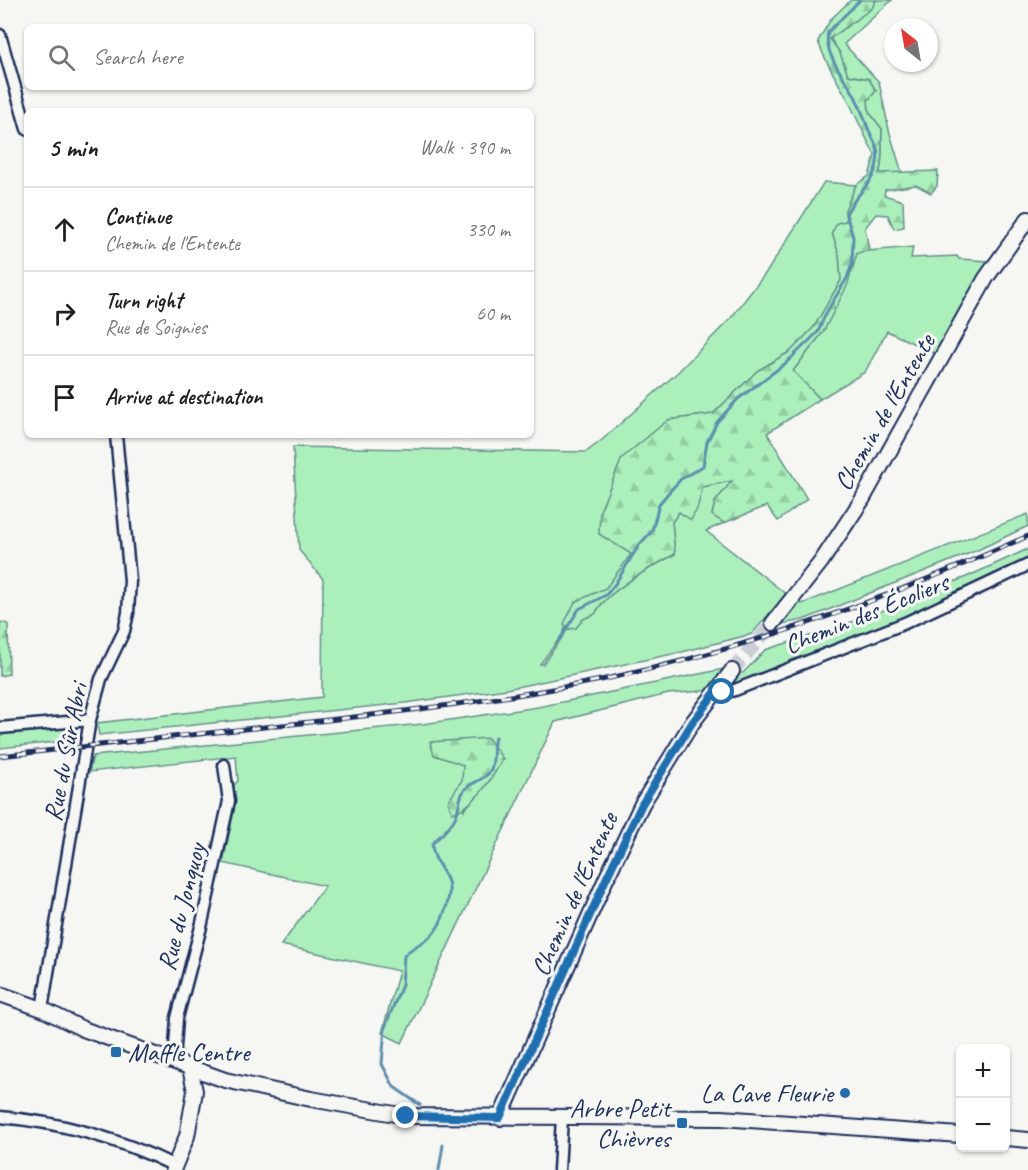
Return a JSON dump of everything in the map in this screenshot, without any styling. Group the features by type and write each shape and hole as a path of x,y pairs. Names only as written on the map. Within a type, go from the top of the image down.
{"street":[{"path":"0,35 24,119"},
{"name":"Chemin de l'Entente","path":"773,623 821,562 862,500 986,278 1028,219"},
{"name":"Rue du Sûr Abri","path":"42,1009 90,720 101,679 124,631 128,613 130,580 116,438"},
{"name":"Chemin des Écoliers","path":"717,690 727,692 735,690 905,623 1028,565"},
{"name":"Chemin de l'Entente","path":"500,1118 606,879 642,804 692,723 732,671"},
{"path":"0,728 90,720"},
{"name":"Rue du Jonquoy","path":"174,1061 177,1018 202,923 229,801 224,765"},
{"path":"0,994 42,1009 83,1029 207,1075 311,1099 406,1116 721,1118 956,1135"},
{"path":"0,1117 66,1126 147,1152 174,1168 187,1136 195,1090 190,1068"},
{"path":"195,1090 207,1075"},
{"path":"559,1170 562,1118"},
{"path":"1010,1138 1028,1140"}],"green space":[{"path":"851,0 876,0 872,8 830,39 840,53 848,75 869,79 876,91 868,100 869,112 882,129 882,157 879,173 938,171 937,186 931,193 916,185 885,190 884,195 903,201 904,227 894,229 888,215 876,214 865,228 869,250 857,253 847,286 823,332 793,371 820,399 767,433 807,499 778,521 767,506 724,523 712,515 715,502 732,481 703,487 697,509 691,520 679,512 672,522 675,554 630,580 609,597 595,614 583,619 576,628 568,629 564,624 575,602 606,588 631,554 599,534 600,511 622,458 668,420 713,414 757,371 791,351 814,327 841,280 839,254 832,233 837,223 846,221 845,210 856,185 869,176 875,155 818,41 831,19"},
{"path":"876,0 892,0 844,44 879,82 889,130 902,173 879,174 882,157 882,129 869,112 868,100 876,91 869,79 848,75 840,53 830,38 872,8"},
{"path":"824,182 856,185 845,210 846,221 832,233 839,254 841,280 814,327 791,351 757,371 713,414 668,420 632,554 606,588 575,602 563,634 540,664 543,664 568,629 576,628 583,619 595,614 609,597 630,580 675,554 672,522 679,512 690,519 697,509 702,487 733,480 715,502 712,515 724,523 706,531 786,594 752,634 682,652 507,689 405,703 99,735 97,723 322,697 323,579 299,550 293,447 586,452 678,372 731,318 768,270"},
{"path":"913,247 911,258 957,256 959,259 988,261 936,354 887,331 865,372 820,399 793,371 823,332 852,271 857,252"},
{"path":"1028,514 1028,526 980,549 803,620 782,624 799,603 802,604"},
{"path":"1028,549 1028,561 906,619 734,686 731,682 765,650 903,603"},
{"path":"0,622 8,624 9,674 0,676"},
{"path":"728,669 712,690 668,694 555,722 402,1043 382,1033 399,971 281,945 325,886 223,863 234,811 234,785 238,781 236,756 89,772 93,756 423,724 538,707","holes":["434,755 503,759 488,783 464,810 463,764"]},
{"path":"77,726 74,740 0,748 0,734"},
{"path":"488,738 503,759 476,798 452,813 448,802 462,780 463,765 434,755 430,742"}],"waterway":[{"path":"558,642 579,609 606,595 615,584 639,545 652,531 659,504 681,479 703,466 707,442 717,422 738,399 786,363 818,332 826,313 847,278 852,264 853,237 846,214 872,177 878,152 856,98 831,56 827,40 828,32 860,0"},
{"path":"420,1105 394,1087 382,1064 385,1027 402,985 404,956 428,939 435,931 443,917 448,900 449,885 436,859 432,844 454,820 465,789 489,773 493,761 495,737"},
{"path":"439,1170 443,1145"}],"tunnel":[{"path":"732,671 773,623"}],"railway":[{"path":"0,756 391,713 601,680 711,653 819,620 872,601 1028,536"}],"place":[{"name":"Maffle Centre","path":"116,1052"},
{"name":"La Cave Fleurie","path":"845,1093"},
{"name":"Arbre Petit Chièvres","path":"682,1123"}],"route":[{"path":"406,1116 500,1118 606,879 642,804 692,723 717,690 722,692"}]}
